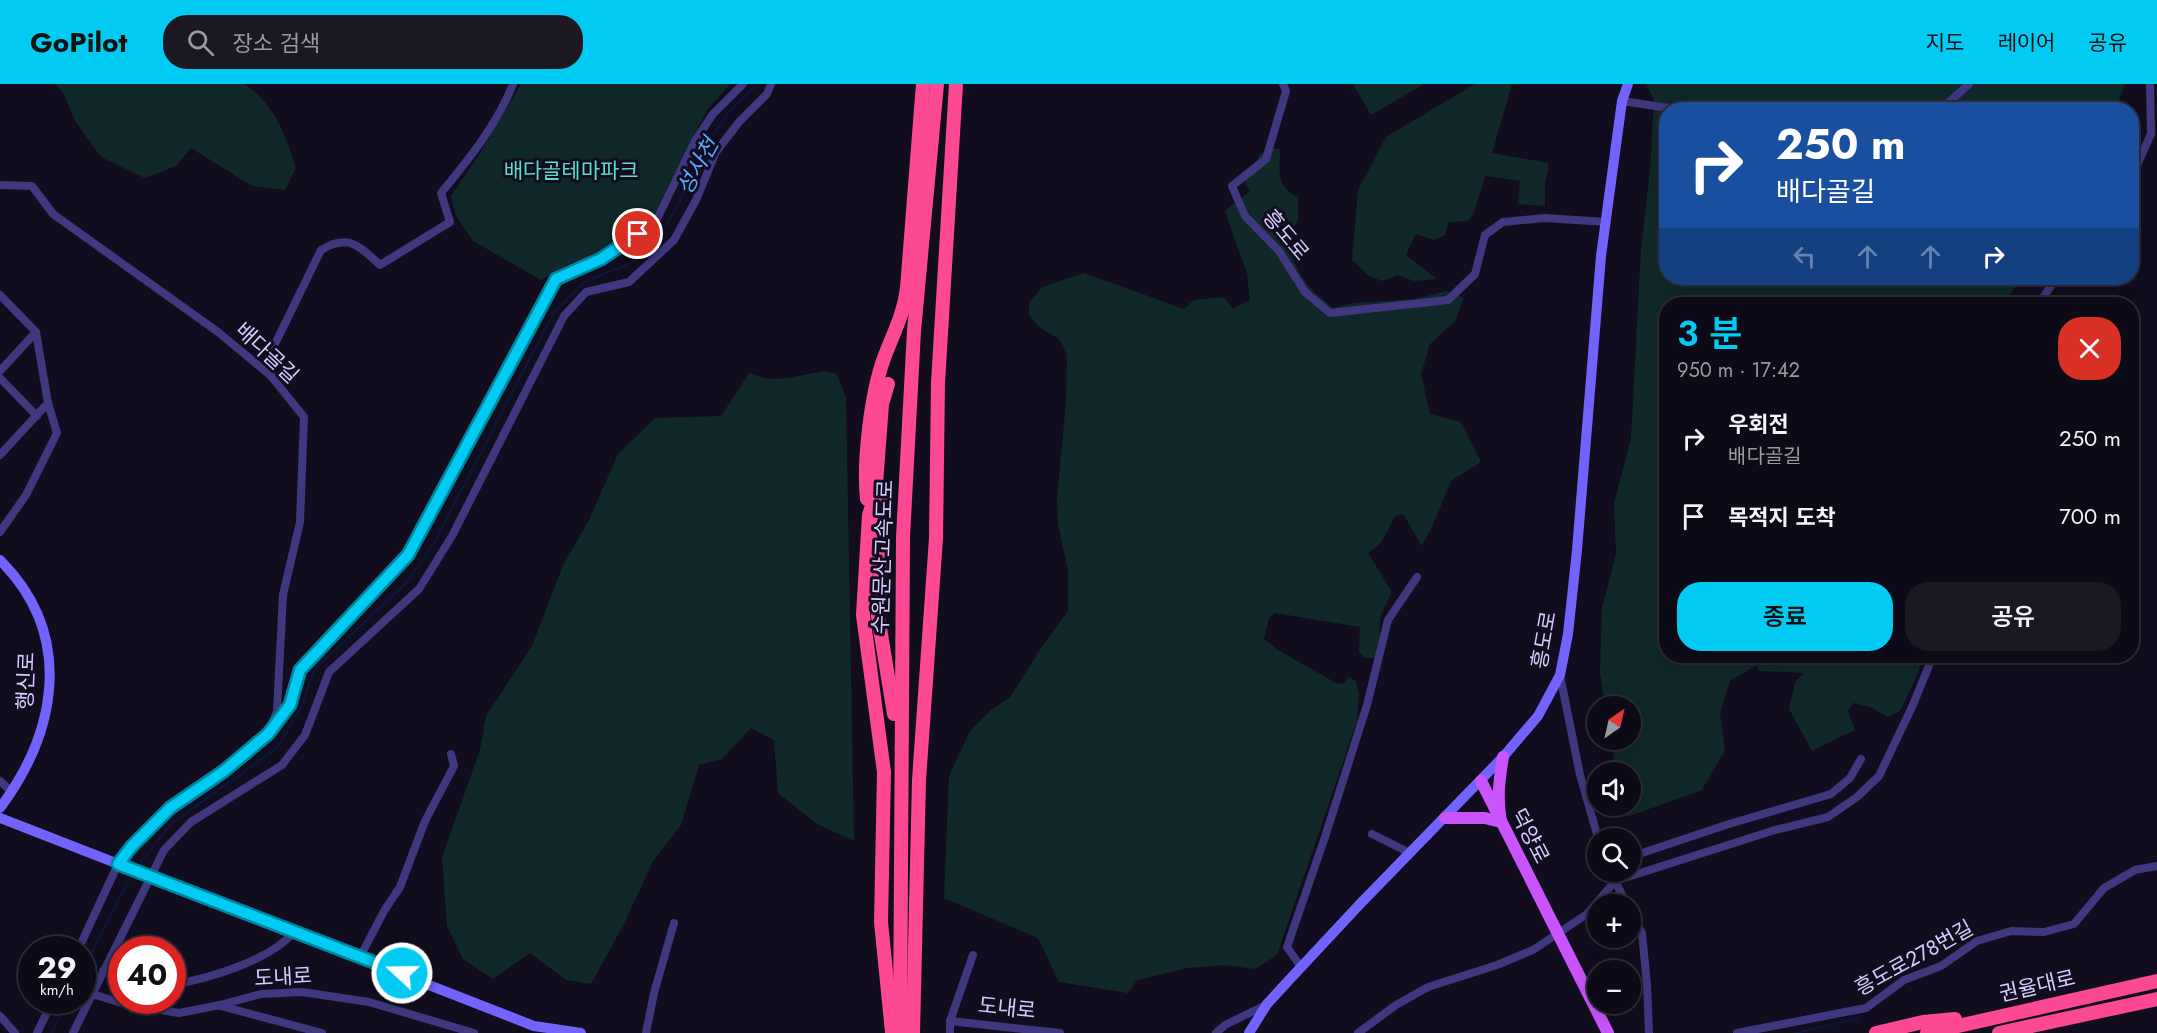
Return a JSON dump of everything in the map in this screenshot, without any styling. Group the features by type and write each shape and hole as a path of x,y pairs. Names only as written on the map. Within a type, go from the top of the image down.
{"highway":[{"path":"902,1032 881,922 884,772 863,615 869,516 866,492 868,434 884,358 905,305 923,84"},
{"name":"수원문산고속도로","path":"902,1032 900,764 903,537 914,331 937,84"},
{"path":"902,1032 936,538 939,383 956,84"},
{"path":"869,516 875,497 882,404 888,384 878,616 900,764"},
{"name":"권율대로","path":"1927,1033 2157,981"},
{"name":"권율대로","path":"1999,1033 2157,999"},
{"path":"1876,1033 1923,1022 2023,1011"},
{"path":"2039,1033 2089,1014"}],"main road":[{"path":"1444,818 1485,818 1501,822 1498,786 1503,758"},
{"name":"덕양로","path":"1480,781 1608,1033"}],"street":[{"path":"271,376 273,348 321,250 332,243 349,241 359,246 380,265 450,222 441,194 477,148 513,84"},
{"path":"85,936 132,846 170,808 224,771 268,734 290,705 300,670 408,555 556,279 601,259 656,221 695,141 713,114 743,84"},
{"path":"96,986 148,875 164,850 191,822 282,765 305,735 329,672 419,589 452,536 564,316 586,292 629,282 674,240 696,200 716,152 739,122 767,94 771,84"},
{"name":"흥도로","path":"1283,84 1286,91 1266,159 1232,186 1245,216 1279,251 1305,292 1330,313 1448,300 1475,274 1485,235 1503,222 1545,218 1605,222"},
{"name":"흥도로","path":"1249,1033 1267,1004 1301,967 1503,758 1538,716 1560,675 1568,634 1577,550 1601,256 1622,101 1628,84"},
{"path":"1949,102 1969,84"},
{"path":"2139,161 2151,134 2153,99 2150,84"},
{"path":"1622,101 1659,107"},
{"name":"배다골길","path":"0,185 32,186 53,214 218,332 271,376 304,417 300,522 283,595 277,711 268,734"},
{"path":"0,295 36,332 48,403 57,433 26,495 3,520 0,532"},
{"path":"0,371 36,332"},
{"path":"0,378 37,416"},
{"path":"1,451 48,403"},
{"name":"행신로","path":"0,560 29,596 42,623 47,641 49,673 48,699 37,744 26,770 0,808"},
{"path":"1301,967 1287,947 1367,705 1388,620 1417,577"},
{"path":"1641,873 1775,830 1828,817 1857,797 1879,776 1930,663"},
{"path":"1560,675 1580,775 1595,828"},
{"path":"360,957 384,911 400,887 425,821 454,766 452,754"},
{"path":"1641,853 1831,794 1850,778 1861,759"},
{"path":"0,781 12,792"},
{"path":"0,818 121,865"},
{"path":"1372,834 1410,853"},
{"name":"도내로","path":"121,865 534,1026 581,1033"},
{"name":"흥도로278번길","path":"1737,1033 1866,1008 1904,980 1941,966 1977,941 2011,931 2044,933 2074,924 2104,888 2135,870 2157,866"},
{"path":"1358,1033 1396,1005 1428,987 1497,965 1533,950 1587,914 1614,882"},
{"path":"646,1033 654,993 674,923"},
{"path":"1641,931 1649,1033"},
{"name":"도내로","path":"186,983 260,958 285,943 294,932"},
{"name":"도내로","path":"950,1033 950,1021 973,955"},
{"path":"104,971 108,973"},
{"name":"도내로","path":"96,995 124,1004 179,1013 261,994 302,992 369,1002 474,1033"},
{"path":"1216,1033 1225,1025 1267,1004"},
{"path":"219,1005 322,1033"},
{"path":"37,1033 46,1014"},
{"path":"73,1033 82,1014"},
{"path":"0,1016 15,1033"},
{"name":"도내로","path":"950,1021 1060,1033"}],"green space":[{"path":"55,84 245,84 264,101 278,121 296,168 285,190 252,186 191,148 176,166 145,178 101,157 76,122 63,93"},
{"name":"배다골테마파크","path":"521,84 730,84 707,110 652,218 601,259 571,263 541,280 473,241 456,216 451,196 482,150"},
{"path":"1353,84 1424,84 1371,115"},
{"path":"1475,84 1512,84 1492,153 1549,163 1545,185 1545,206 1518,204 1520,181 1486,176 1486,173 1474,213 1468,221 1449,222 1445,235 1434,240 1416,234 1406,255 1437,279 1414,281 1397,275 1382,281 1369,276 1352,260 1358,190 1386,137"},
{"path":"1646,84 2125,84 2118,102 1659,102 1659,285 2016,285 2008,297 1659,297 1659,663 1921,663 1900,711 1888,717 1870,707 1853,703 1848,711 1855,730 1812,751 1789,709 1795,682 1804,673 1759,671 1757,665 1730,681 1720,714 1725,750 1702,790 1641,812 1641,762 1615,762 1612,750 1641,750 1641,696 1603,696 1600,673 1602,608 1616,554 1614,503 1631,439 1641,249 1650,169 1654,100"},
{"path":"1270,148 1280,149 1282,183 1298,197 1298,220 1288,238 1294,261 1308,285 1333,308 1354,303 1415,299 1447,291 1464,298 1455,321 1430,344 1421,374 1430,414 1461,422 1481,462 1451,481 1422,546 1403,514 1395,516 1381,543 1368,553 1392,592 1380,617 1379,652 1374,658 1365,658 1359,652 1360,627 1275,613 1269,618 1264,639 1278,650 1336,683 1343,684 1349,677 1356,681 1359,694 1357,721 1277,955 1255,969 1224,965 1188,968 1137,980 1128,993 1059,982 1038,938 944,898 949,776 970,731 990,711 1011,696 1041,648 1068,611 1068,571 1058,524 1057,498 1066,402 1067,355 1059,339 1039,327 1029,315 1029,303 1042,287 1084,273 1184,309 1194,300 1224,297 1233,309 1250,300 1247,274 1225,211 1250,191 1245,184 1246,176 1257,169 1258,156"},
{"path":"825,371 837,374 846,398 854,841 817,824 778,793 774,740 751,728 722,759 699,765 681,825 653,861 624,924 591,984 566,980 530,953 493,979 463,959 447,926 442,857 480,750 486,716 532,646 563,565 589,520 618,454 655,418 721,416 750,372 767,379 776,379"}],"waterway":[{"name":"성사천","path":"137,867 171,824 276,749 302,705 314,670 406,583 434,543 554,312 586,281 636,261 658,240 682,197 702,152 728,113 757,84"},
{"name":"성사천","path":"96,945 132,874"},
{"name":"성사천","path":"52,1033 61,1014"},
{"path":"1796,1033 1859,1018"}],"route":[{"path":"402,973 118,864 132,846 170,808 224,771 268,734 290,705 300,670 408,555 556,279 601,259 638,234"}]}
